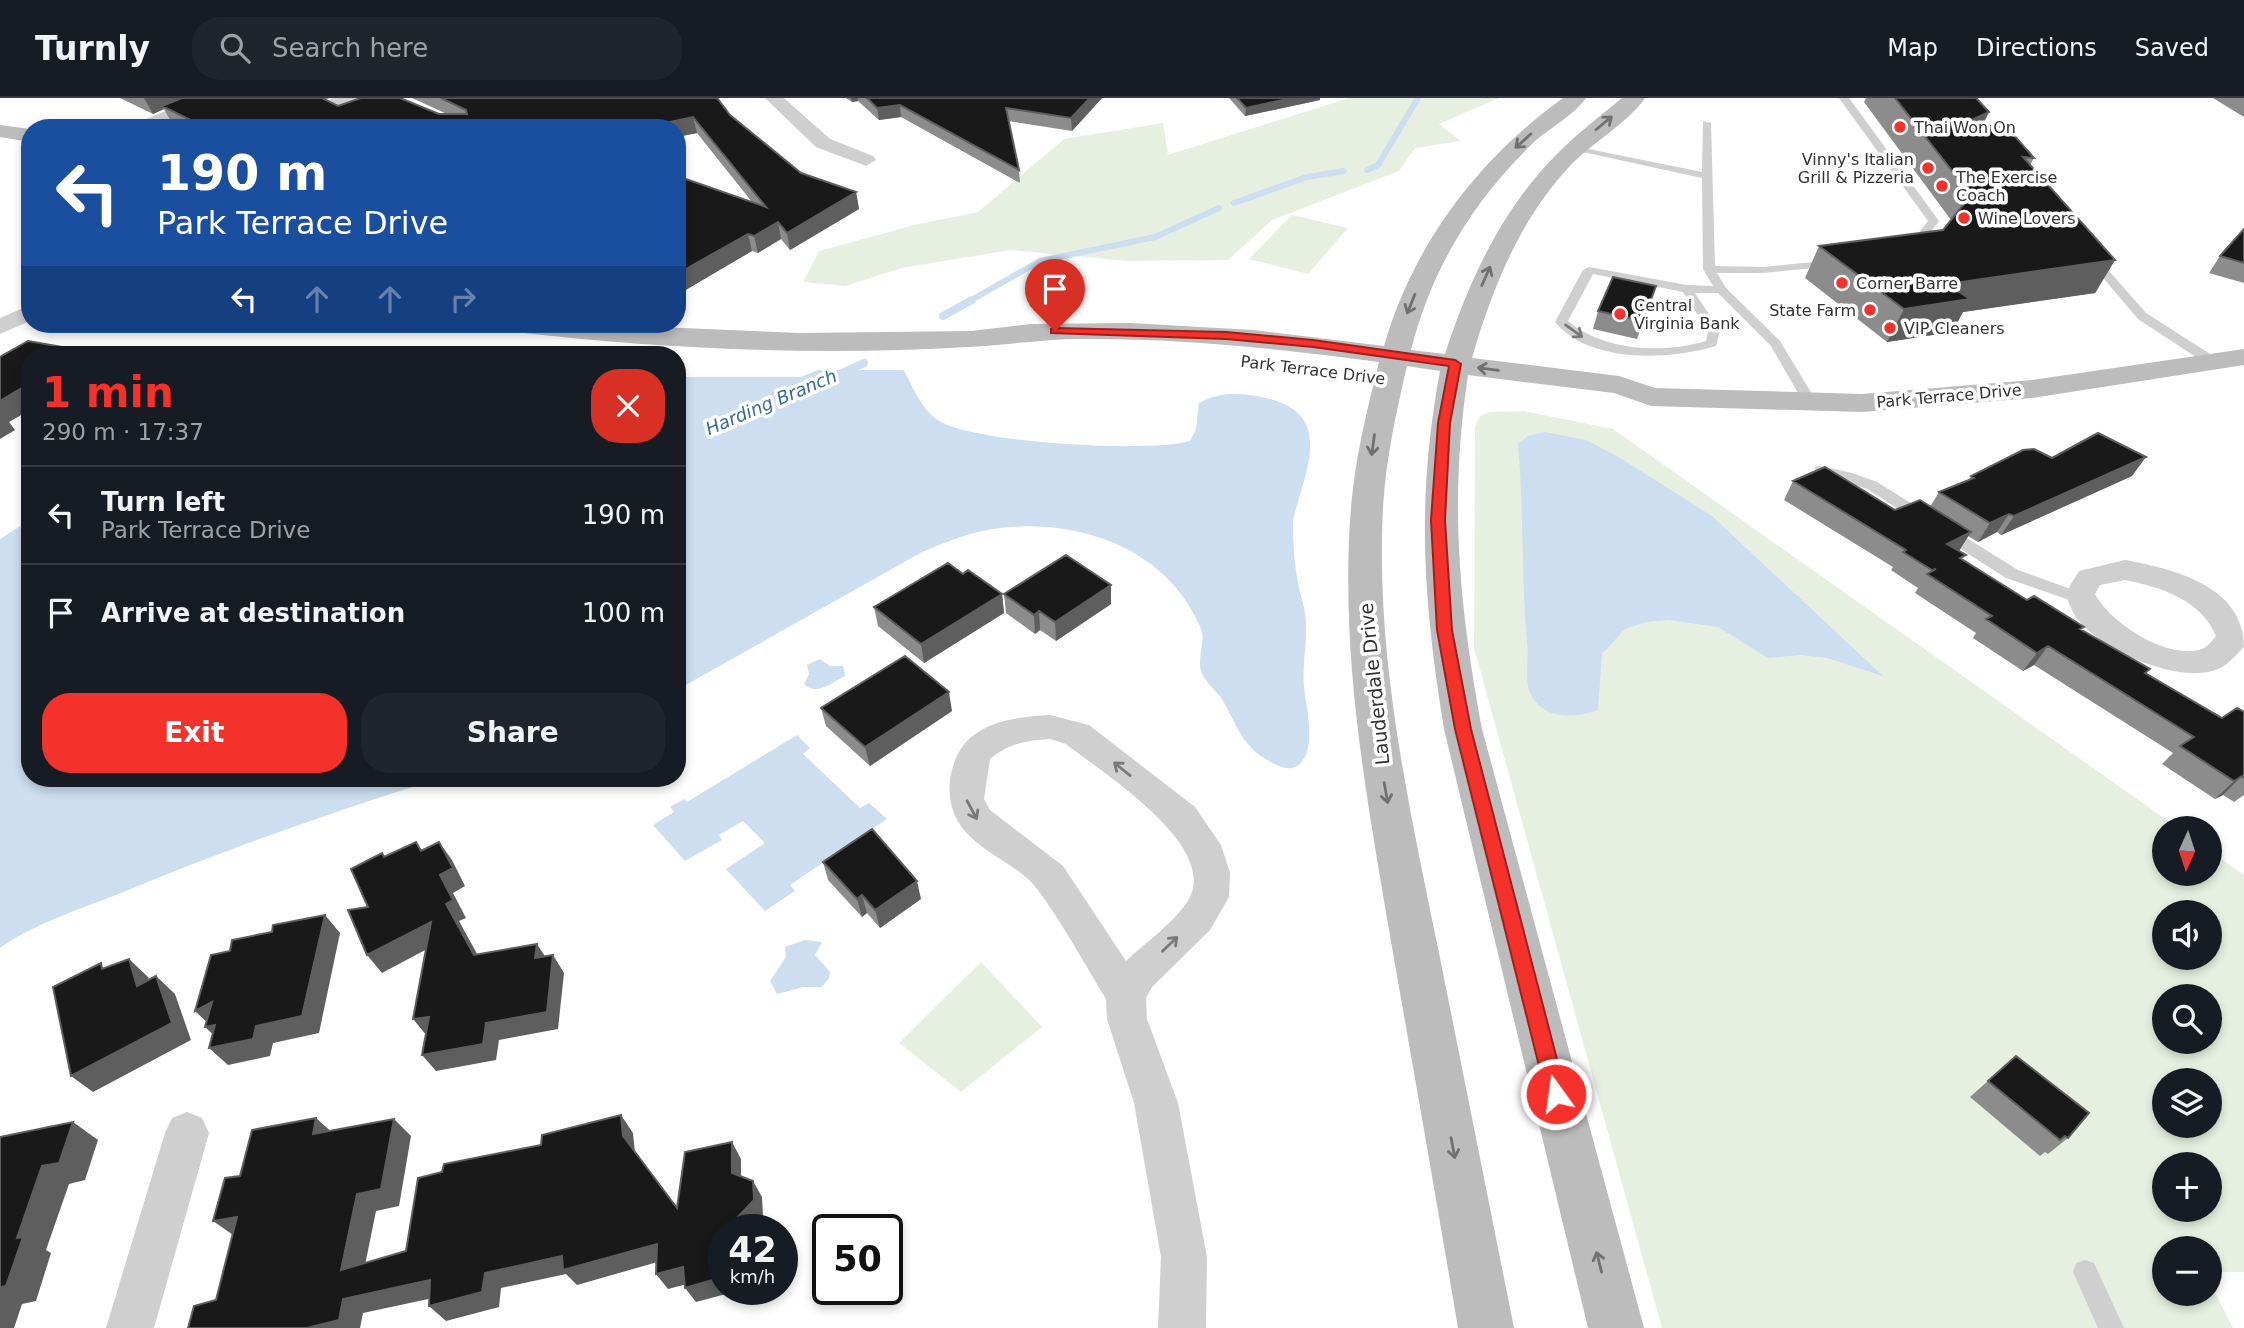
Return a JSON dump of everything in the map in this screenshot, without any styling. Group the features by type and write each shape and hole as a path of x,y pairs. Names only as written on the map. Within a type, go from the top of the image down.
{"main road":[{"name":"Lauderdale Drive","path":"1486,1328 1382,767 1368,656 1364,572 1367,487 1376,424 1412,300 1458,214 1502,160 1576,98"},
{"path":"1616,1328 1463,729 1451,671 1439,575 1438,520 1444,423 1453,376 1475,300 1493,259 1526,205 1574,149 1635,98"},
{"path":"0,131 21,134"},
{"name":"Park Terrace Drive","path":"586,333 702,341 971,339 1009,345 1391,367 1453,376 1542,402 1625,409 1651,397 1811,404 1930,400 2020,390 2244,357"}],"street":[{"path":"157,119 212,98"},
{"path":"350,98 327,106 344,114 395,100"},
{"path":"774,98 823,143 866,160"},
{"path":"0,327 21,316"},
{"path":"2103,571 2149,574 2175,583 2198,595 2229,624 2236,656 2194,661 2170,659 2144,651 2099,626 2085,612 2078,598 2079,586 2088,576 2103,571"},
{"path":"1126,996 1138,975 1196,919 1210,897 1211,873 1203,845 1182,817 1077,734 1051,727 1019,729 993,738 974,753 966,799 977,820 1050,877 1126,996 1127,1019 1156,1103 1184,1257 1182,1328"},
{"path":"131,1328 187,1133"}],"lane":[{"path":"1844,98 1934,221 1907,255 1894,256"},
{"path":"1706,123 1709,269 1721,290 1776,344 1811,404"},
{"path":"1574,149 1707,176"},
{"path":"2079,243 2141,316 2213,362"},
{"path":"1709,269 1763,270 1842,262"},
{"path":"1687,289 1714,331 1712,343 1694,351 1620,348 1587,341 1561,322 1589,270 1687,289 1721,290"},
{"path":"1820,470 1850,474 1917,512 2013,574 2078,598"},
{"path":"2085,1272 2111,1328"}],"green space":[{"path":"1349,98 1499,98 1439,124 1461,141 1415,148 1399,171 1272,220 1228,260 1127,261 1011,250 901,268 846,286 803,282 819,251 918,224 978,212 1064,139 1163,123 1168,155"},
{"path":"1292,215 1348,228 1308,274 1249,259"},
{"path":"1524,411 1613,429 2161,816 2152,816 2152,886 2222,886 2222,859 2244,875 2244,1272 2222,1272 2222,1236 2152,1236 2152,1306 2222,1306 2233,1328 1662,1328 1474,648 1475,427 1480,416 1490,412"},
{"path":"981,962 1042,1027 961,1092 899,1043"}],"water":[{"path":"818,370 904,370 924,406 941,422 990,436 1064,444 1139,446 1190,441 1196,429 1199,403 1224,395 1240,394 1266,398 1285,404 1298,413 1306,423 1310,436 1308,465 1293,524 1296,568 1306,624 1304,679 1309,742 1302,761 1292,768 1280,766 1256,752 1243,737 1223,701 1201,671 1201,629 1185,600 1165,576 1140,557 1112,542 1051,527 987,530 922,552 686,685 686,377 801,377"},
{"path":"1545,432 1586,440 1617,456 1712,516 1883,676 1827,658 1800,655 1768,658 1718,627 1668,620 1646,622 1625,629 1602,654 1598,710 1569,716 1549,712 1541,707 1529,690 1527,679 1518,444 1528,436"},
{"path":"21,526 21,787 413,787 318,818 199,862 43,924 0,948 0,539"},
{"path":"820,659 830,666 843,666 845,676 819,689 809,688 804,684 809,674 807,665"},
{"path":"797,735 810,748 803,754 860,808 869,803 887,819 790,885 795,891 765,911 726,869 765,843 743,821 719,835 722,840 685,861 653,825 674,812 670,807 684,799 687,802"},
{"path":"805,940 822,942 815,955 830,972 829,978 822,987 803,987 777,994 770,981 786,957 785,947"}],"building":[{"path":"182,98 322,98 338,106 361,98 400,98 439,114 467,114 466,110 441,98 717,98 730,115 801,173 856,192 787,233 778,222 754,236 748,234 686,269 686,179 766,207 693,117 189,119 162,106"},
{"path":"867,98 1090,98 1071,118 1006,108 1019,170 900,105 877,108"},
{"path":"1237,98 1292,98 1246,108"},
{"path":"1895,98 1976,98 1989,112 1959,126 2006,126 2034,158 2023,157 2115,260 1947,284 1970,299 1904,309 1819,246 1943,230 1971,195"},
{"path":"2244,229 2244,263 2220,256"},
{"path":"1613,277 1656,286 1643,321 1598,311"},
{"path":"28,341 56,346 21,346 21,388 0,401 0,357"},
{"path":"2098,433 2146,457 2014,516 2009,514 1990,523 1939,492 1974,478 1971,476 2023,450 2034,449 2052,458"},
{"path":"1825,467 1895,510 1920,500 1971,532 1947,544 1966,555 1960,558 2027,600 2034,596 2084,627 2080,629 2150,669 2145,673 2222,718 2237,708 2244,712 2244,778 2242,776 2234,781 2180,746 2194,737 2048,646 2037,653 1986,619 1992,616 1927,574 1936,569 1932,570 1903,552 1906,550 1793,481"},
{"path":"1066,555 1111,585 1055,622 1039,611 1034,615 1004,594"},
{"path":"948,563 963,574 968,570 1002,594 921,644 874,607"},
{"path":"905,656 949,692 865,747 821,708"},
{"path":"872,829 917,881 875,910 862,895 857,899 823,862"},
{"path":"416,842 421,851 439,842 453,868 440,875 453,900 446,904 474,955 537,944 535,958 553,955 547,1012 486,1023 483,1044 422,1055 429,1017 413,1019 431,922 367,955 348,910 368,907 351,869 382,853 384,857"},
{"path":"325,915 302,1016 256,1026 253,1039 209,1048 215,1025 205,1027 212,1002 195,1011 211,955 230,951 232,940 272,932 273,925"},
{"path":"129,959 137,986 156,976 172,1023 71,1076 53,987 101,963 102,969"},
{"path":"2016,1056 2089,1113 2068,1138 2065,1136 2060,1140 1988,1081"},
{"path":"621,1115 623,1136 677,1208 685,1152 732,1142 732,1173 753,1181 754,1200 741,1214 707,1214 707,1282 685,1288 683,1267 656,1274 657,1244 563,1270 562,1256 485,1273 482,1292 429,1306 430,1280 343,1299 339,1320 307,1328 188,1328 194,1306 216,1300 237,1217 213,1221 225,1178 240,1176 252,1130 316,1118 313,1134 394,1119 381,1189 357,1194 341,1270 406,1251 418,1178 442,1172 444,1164 541,1145 542,1135"},
{"path":"73,1122 59,1163 42,1166 17,1238 23,1237 6,1286 0,1287 0,1137"}],"waterway":[{"name":"Harding Branch","path":"1367,170 1378,165 1418,98"},
{"name":"Harding Branch","path":"1234,203 1307,177 1344,171"},
{"name":"Harding Branch","path":"968,302 1040,261 1155,237 1219,208"},
{"name":"Harding Branch","path":"943,316 972,300"},
{"name":"Harding Branch","path":"838,375 864,363"}],"place":[{"name":"Thai Won On","path":"1900,127"},
{"name":"Vinny's Italian Grill & Pizzeria","path":"1928,168"},
{"name":"The Exercise Coach","path":"1942,186"},
{"name":"Wine Lovers","path":"1964,218"},
{"name":"Corner Barre","path":"1842,283"},
{"name":"State Farm","path":"1870,310"},
{"name":"Central Virginia Bank","path":"1620,314"},
{"name":"VIP Cleaners","path":"1890,328"}],"route":[{"path":"1055,331 1226,335 1313,343 1455,364 1444,423 1438,520 1439,575 1445,630 1463,729 1556,1094"}]}
